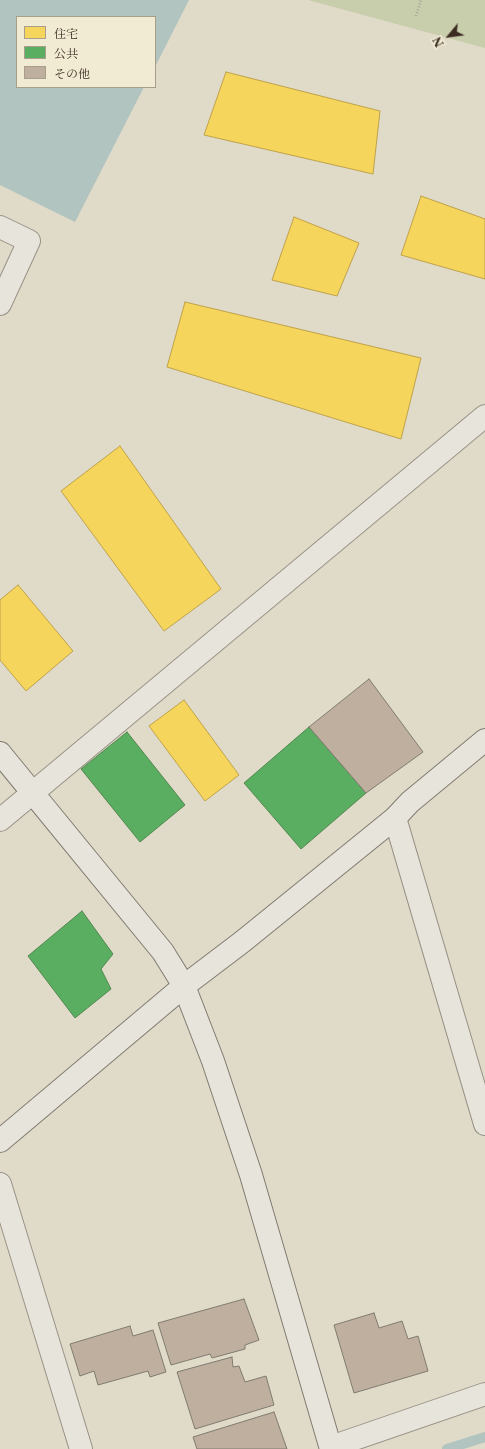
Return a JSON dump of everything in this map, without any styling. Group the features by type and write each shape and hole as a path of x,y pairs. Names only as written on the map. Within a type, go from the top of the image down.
{"street":[{"path":"0,227 29,241 0,304"},
{"path":"0,820 485,416"},
{"path":"0,1140 184,986 242,942 395,818 410,802 485,740"},
{"path":"0,753 163,952 184,986 213,1061 251,1175 331,1448 485,1394"},
{"path":"395,818 485,1124"},
{"path":"0,1184 81,1449"}],"path":[{"path":"416,16 421,0"}],"green space":[{"path":"308,0 485,0 485,48"}],"shaded area":[{"path":"0,0 189,0 156,65 156,16 16,16 16,88 143,88 75,222 0,185"}],"building: 住宅":[{"path":"226,72 380,111 373,174 204,135"},
{"path":"421,196 485,219 485,279 401,255"},
{"path":"294,217 359,243 337,296 272,280"},
{"path":"185,302 421,358 401,439 167,367"},
{"path":"120,446 221,589 164,631 61,491"},
{"path":"18,585 73,651 26,691 0,660 0,600"},
{"path":"184,700 239,775 205,801 149,726"}],"building: 公共":[{"path":"309,727 366,793 301,849 244,783"},
{"path":"127,732 185,805 140,842 81,769"},
{"path":"82,911 113,954 101,969 111,989 75,1018 28,956"}],"building: その他":[{"path":"369,679 423,752 366,793 309,727"},
{"path":"244,1299 259,1340 245,1345 245,1349 212,1358 210,1354 171,1365 158,1323"},
{"path":"374,1313 379,1328 402,1321 408,1339 418,1336 428,1371 354,1393 334,1325"},
{"path":"130,1326 133,1336 153,1330 166,1372 150,1377 148,1371 98,1385 94,1371 80,1376 70,1344"},
{"path":"232,1357 233,1367 239,1366 245,1382 266,1376 274,1405 195,1429 177,1372"},
{"path":"274,1412 287,1449 197,1449 193,1437"}],"waterway":[{"path":"447,1449 485,1437"}]}
